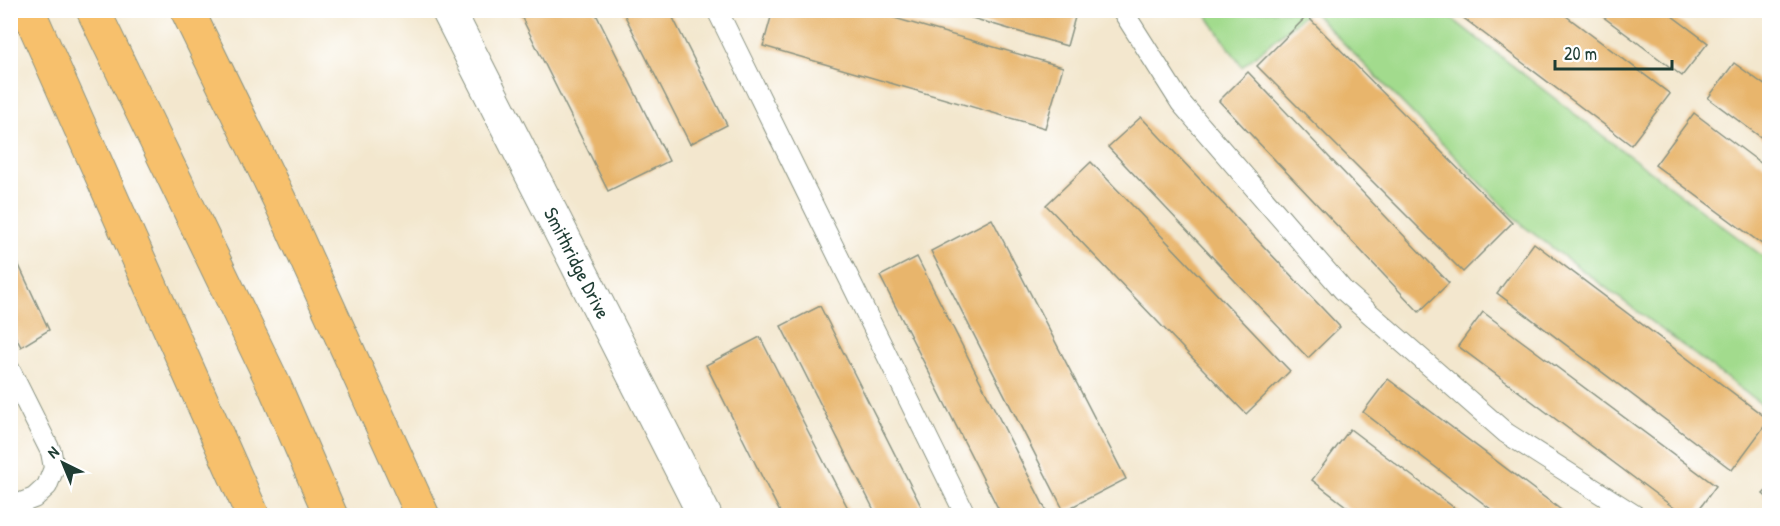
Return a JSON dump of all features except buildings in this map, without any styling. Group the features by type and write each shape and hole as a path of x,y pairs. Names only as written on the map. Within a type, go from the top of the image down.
{"highway":[{"path":"28,10 254,516"},
{"path":"93,10 276,387 331,516"},
{"path":"187,10 280,201 423,516"}],"street":[{"name":"Smithridge Drive","path":"448,10 705,516"}],"lane":[{"path":"717,10 966,516"},
{"path":"1122,10 1181,104 1342,290 1506,433 1636,516"},
{"path":"10,370 51,452 54,468 47,486 34,498 10,507"}],"green space":[{"path":"1204,11 1309,11 1242,67"},
{"path":"1312,11 1442,11 1769,261 1769,410 1522,225"}]}
